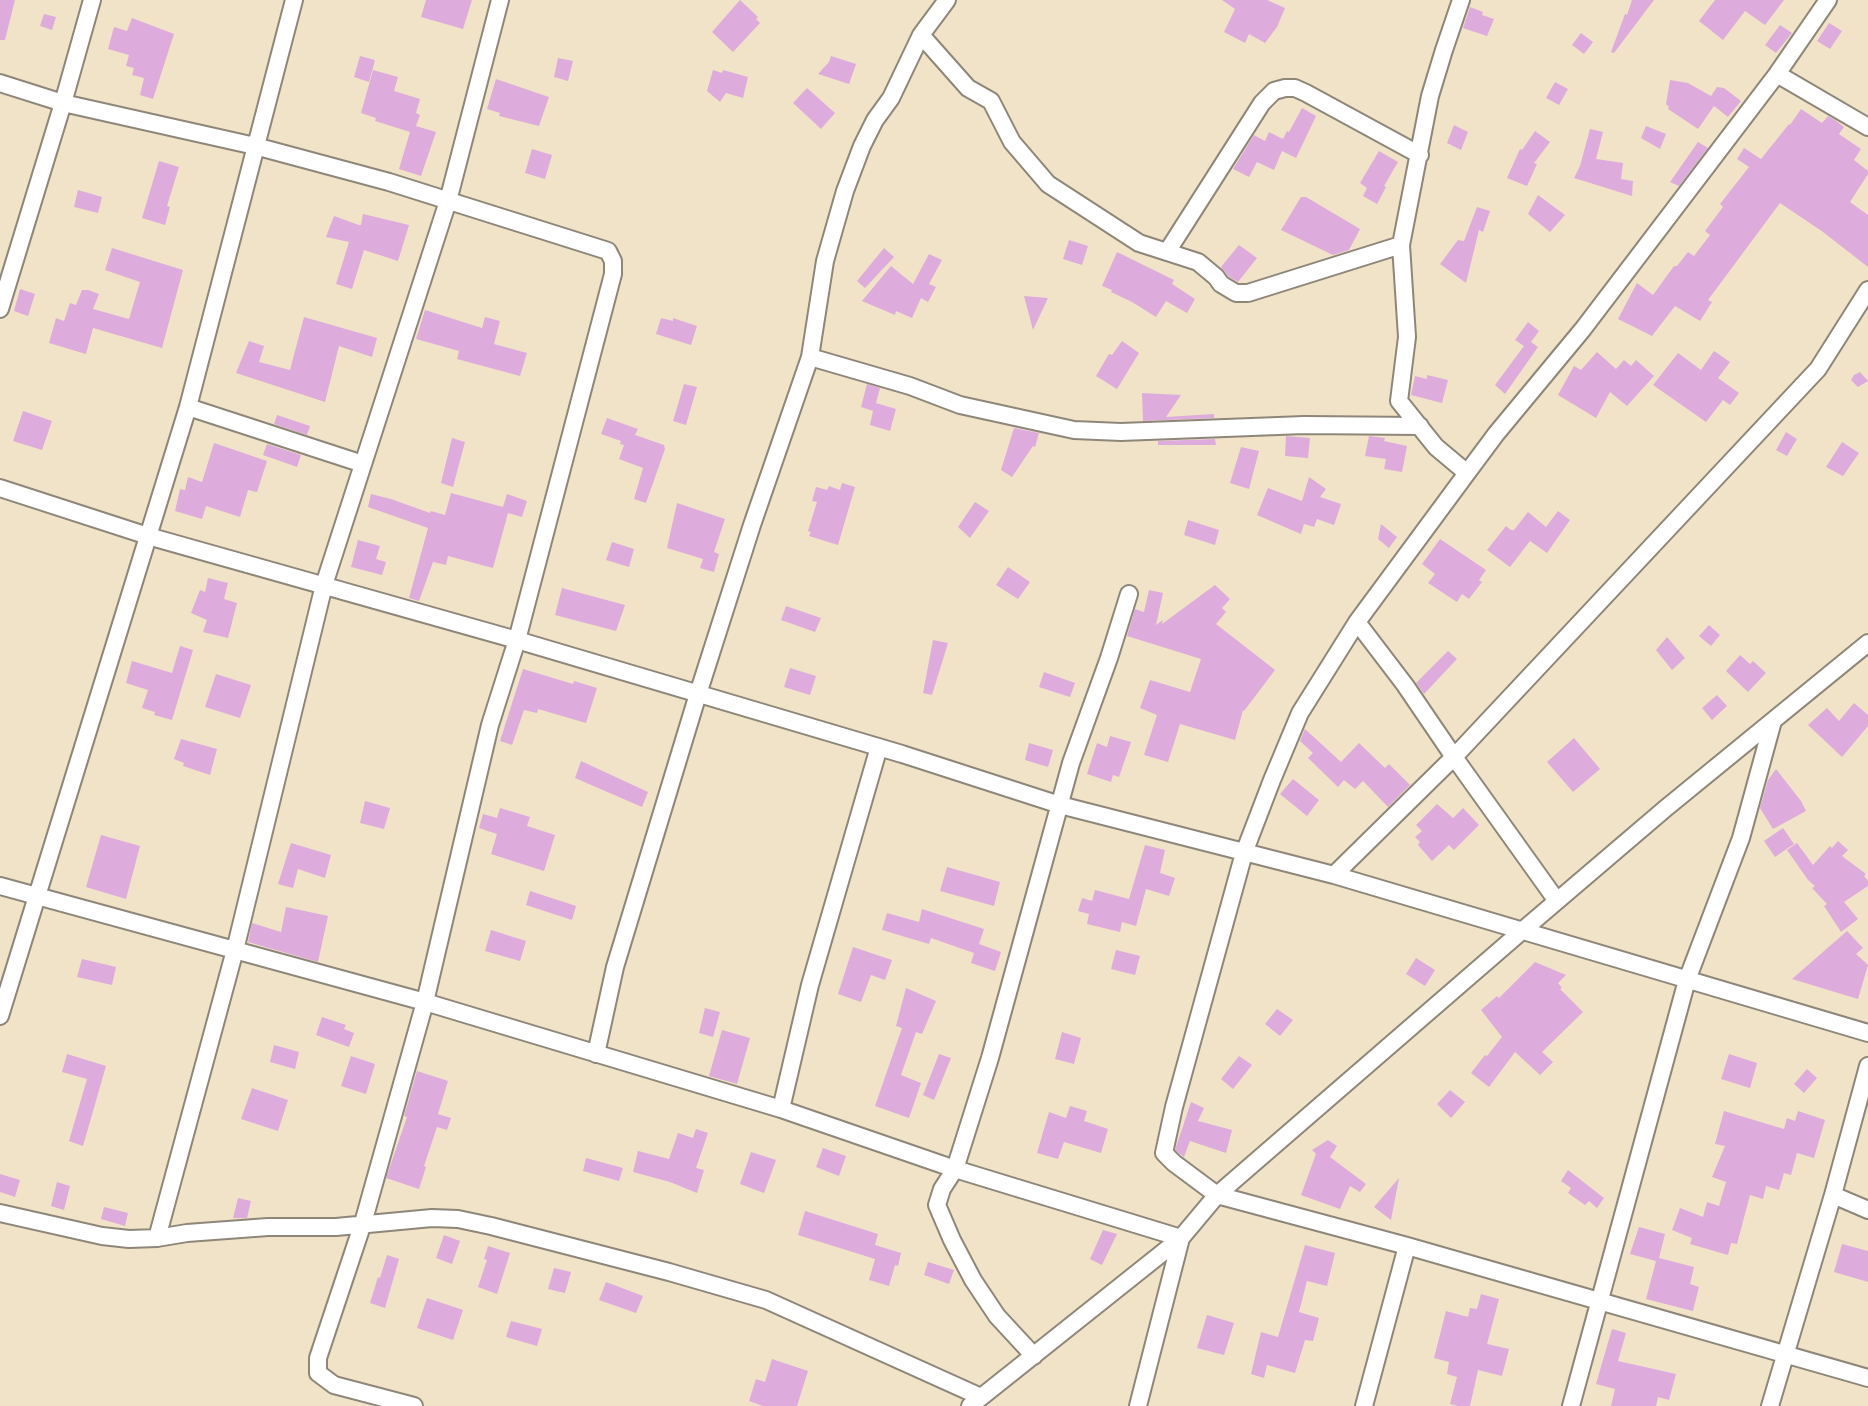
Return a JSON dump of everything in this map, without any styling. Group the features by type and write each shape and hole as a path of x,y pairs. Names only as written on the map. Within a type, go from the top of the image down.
{"street":[{"path":"0,309 92,0"},
{"path":"0,1016 188,407 294,0"},
{"path":"157,1238 236,950 324,585 448,201 500,0"},
{"path":"596,1054 615,967 698,694 752,525 810,357 825,261 845,191 862,146 875,120 891,98 921,35 947,0"},
{"path":"1461,0 1430,96 1401,245 1407,337 1398,401 1436,447 1467,473"},
{"path":"1828,0 1777,74 1583,329 1496,434 1467,473 1358,622 1300,713 1244,854 1164,1143 1164,1153 1218,1195 1407,1246 1784,1356 1868,1378"},
{"path":"921,35 968,88 991,101 1012,141 1047,184 1139,243 1198,262 1221,284 1236,293 1248,292 1401,245"},
{"path":"1777,74 1868,127"},
{"path":"0,83 63,103 255,146 389,182 608,251 613,261 613,274 517,640 490,725 425,1002 363,1223 318,1358 318,1373 334,1385 414,1406"},
{"path":"1167,252 1262,103 1274,91 1295,88 1420,155"},
{"path":"1334,875 1454,757 1818,369 1868,290"},
{"path":"810,357 892,380 960,405 1074,430 1121,432 1304,425 1420,426"},
{"path":"188,407 363,464"},
{"path":"0,488 148,536 517,640 879,747 1060,805 1244,854 1334,875 1868,1033"},
{"path":"1034,1356 997,1316 973,1280 937,1205 942,1189 955,1169 990,1058 1071,763 1109,658 1129,594"},
{"path":"1358,622 1412,694 1557,901"},
{"path":"0,1213 102,1236 129,1239 268,1227 336,1227 432,1218 458,1219 710,1283 766,1300 976,1401 1181,1238 1218,1195 1523,930 1666,808 1868,644"},
{"path":"1571,1406 1687,980 1741,838 1773,721"},
{"path":"781,1109 810,985 879,747"},
{"path":"0,886 425,1002 781,1109 955,1169 1181,1238"},
{"path":"1770,1406 1833,1196 1868,1066"},
{"path":"1833,1196 1868,1210"},
{"path":"1138,1406 1181,1238"},
{"path":"1364,1406 1407,1246"}],"building":[{"path":"0,0 15,0 5,40 0,40"},
{"path":"426,0 472,0 463,29 421,17"},
{"path":"740,0 758,17 756,19 760,23 733,52 712,32"},
{"path":"1222,0 1267,0 1285,8 1277,27 1265,43 1249,34 1245,43 1224,32 1235,9"},
{"path":"1632,0 1654,0 1614,53 1611,52 1625,14 1627,15"},
{"path":"1715,0 1784,0 1765,25 1745,11 1723,40 1699,21"},
{"path":"1470,7 1494,19 1487,36 1463,28"},
{"path":"44,14 56,17 52,30 40,26"},
{"path":"132,18 174,34 153,99 140,95 144,78 132,75 134,68 126,66 129,55 108,49 114,27 127,31"},
{"path":"1829,23 1842,31 1830,49 1817,41"},
{"path":"1780,25 1792,33 1776,53 1765,45"},
{"path":"1581,33 1593,42 1584,54 1572,45"},
{"path":"360,56 375,60 369,82 354,77"},
{"path":"831,56 856,64 849,84 818,74 829,62"},
{"path":"558,58 573,61 568,81 554,77"},
{"path":"373,70 398,77 394,91 420,99 416,113 420,115 416,126 436,132 421,176 399,169 410,132 375,121 376,118 361,113"},
{"path":"713,70 722,73 723,70 748,77 743,98 726,93 720,102 707,91"},
{"path":"496,79 549,97 539,126 499,116 500,113 487,109"},
{"path":"1670,80 1688,83 1711,96 1717,87 1724,88 1741,101 1728,117 1714,106 1698,129 1668,109 1666,104"},
{"path":"1555,82 1568,89 1559,105 1546,98"},
{"path":"807,88 835,113 821,129 793,103"},
{"path":"1302,108 1316,116 1296,158 1282,151 1274,170 1257,162 1249,177 1233,169 1254,135 1265,141 1269,132 1283,139"},
{"path":"1801,109 1822,123 1828,116 1835,120 1844,127 1839,134 1861,149 1854,160 1868,171 1868,174 1850,202 1868,215 1868,267 1823,232 1780,203 1708,300 1712,302 1700,321 1675,306 1652,336 1618,319 1637,283 1653,295 1674,266 1677,266 1688,252 1694,256 1710,235 1705,231 1723,207 1720,204 1749,167 1737,159 1744,148 1761,159"},
{"path":"1454,125 1468,132 1461,150 1447,143"},
{"path":"1646,126 1666,134 1660,149 1641,138"},
{"path":"1590,129 1603,132 1596,159 1623,163 1621,179 1633,181 1632,196 1574,178 1580,166"},
{"path":"1535,131 1550,142 1534,163 1537,164 1527,186 1507,178 1520,149 1522,150"},
{"path":"1698,142 1708,148 1679,186 1670,182"},
{"path":"532,149 552,155 545,179 525,173"},
{"path":"1379,151 1398,162 1377,204 1363,196 1367,188 1360,183"},
{"path":"159,161 179,167 167,206 170,207 165,225 142,218"},
{"path":"78,190 102,197 98,213 74,207"},
{"path":"1538,195 1565,215 1550,232 1528,214"},
{"path":"1301,197 1306,197 1360,229 1349,250 1333,255 1281,230"},
{"path":"1477,207 1490,211 1483,232 1479,230 1466,283 1440,264 1458,240 1464,241"},
{"path":"363,214 409,225 398,261 364,250 352,289 336,284 349,242 326,237 334,216 361,225"},
{"path":"1069,240 1088,246 1082,265 1063,259"},
{"path":"1239,245 1257,258 1238,282 1228,276 1221,267"},
{"path":"112,248 183,270 162,348 93,328 86,354 49,343 56,318 64,321 70,303 76,305 82,290 99,294 93,309 129,319 140,282 105,270"},
{"path":"884,248 894,257 865,288 857,281"},
{"path":"1117,252 1174,280 1172,284 1195,299 1187,313 1166,301 1156,317 1102,286"},
{"path":"929,254 942,260 929,284 936,287 928,302 921,298 912,318 896,311 895,315 862,301 891,266 913,284"},
{"path":"20,289 35,294 28,316 14,311"},
{"path":"1024,296 1048,298 1033,330"},
{"path":"425,310 482,328 485,317 500,321 494,344 527,353 520,376 457,359 459,351 416,339"},
{"path":"304,317 377,338 372,357 339,346 325,402 236,373 249,341 264,346 259,362 290,370"},
{"path":"661,318 673,321 673,318 697,326 691,345 656,334"},
{"path":"1528,322 1539,331 1531,342 1538,347 1505,394 1495,385 1524,346 1515,340"},
{"path":"1122,341 1139,353 1117,389 1096,376 1109,354 1112,355"},
{"path":"1714,351 1730,362 1718,378 1739,393 1730,405 1723,400 1706,422 1653,385 1678,353 1701,370"},
{"path":"1597,352 1616,369 1624,360 1631,366 1636,360 1654,376 1627,406 1610,392 1596,418 1558,395 1574,366 1581,370"},
{"path":"1860,372 1868,381 1858,387 1851,380"},
{"path":"1427,375 1448,380 1442,403 1411,395 1415,376 1427,379"},
{"path":"684,384 697,387 686,425 673,421"},
{"path":"867,384 880,388 876,403 896,409 890,431 870,425 873,411 861,407"},
{"path":"1142,393 1181,395 1166,417 1214,414 1214,418 1143,421"},
{"path":"23,411 52,421 42,450 13,441"},
{"path":"277,415 310,426 307,435 274,424"},
{"path":"607,418 638,429 635,435 664,445 665,449 646,503 634,499 643,468 619,459 624,445 620,444 621,441 601,434"},
{"path":"1014,428 1039,433 1035,447 1033,446 1012,477 1001,470"},
{"path":"1786,432 1797,439 1787,456 1776,450"},
{"path":"1286,436 1310,438 1308,458 1285,456"},
{"path":"1369,436 1385,438 1384,441 1407,446 1402,472 1384,469 1386,459 1365,456"},
{"path":"452,438 465,442 453,487 441,483"},
{"path":"1215,439 1216,445 1158,445 1158,441"},
{"path":"1842,442 1859,453 1843,476 1826,467"},
{"path":"214,443 267,461 257,492 248,490 240,517 206,506 202,519 175,511 180,489 185,490 188,477 202,482"},
{"path":"267,444 301,455 297,467 263,455"},
{"path":"1241,447 1259,451 1249,489 1230,483"},
{"path":"1309,477 1326,489 1320,497 1341,504 1334,525 1317,519 1314,527 1304,524 1301,534 1257,515 1268,488 1302,501"},
{"path":"842,483 855,487 838,545 809,536 811,532 808,531 817,502 812,501 816,487 827,490 829,486 840,490"},
{"path":"451,493 503,507 507,494 527,501 522,517 508,513 493,568 448,556 446,565 433,562 419,601 409,598 428,528 368,507 371,494 430,513 431,511 445,515"},
{"path":"975,502 989,511 970,538 958,527"},
{"path":"677,503 725,519 714,552 719,554 714,572 700,568 703,559 667,548"},
{"path":"1558,511 1570,520 1547,553 1530,541 1510,567 1487,550 1506,526 1514,530 1528,512 1546,527"},
{"path":"1188,520 1219,530 1215,545 1184,535"},
{"path":"1381,524 1397,537 1389,548 1378,539"},
{"path":"1440,539 1486,570 1479,580 1482,582 1469,599 1462,594 1457,602 1428,583 1435,574 1422,564"},
{"path":"358,540 380,546 376,559 386,562 382,575 351,567"},
{"path":"612,542 634,549 629,567 606,560"},
{"path":"1008,567 1030,582 1018,599 996,585"},
{"path":"208,578 228,583 224,599 237,603 228,638 203,632 207,620 191,613 200,590 205,592"},
{"path":"1215,585 1230,599 1222,608 1226,612 1216,624 1275,670 1243,710 1235,740 1180,724 1168,762 1144,755 1157,715 1140,708 1150,680 1190,692 1201,659 1127,636 1135,609 1144,612 1149,590 1163,593 1156,625 1163,620 1162,624"},
{"path":"562,588 625,605 616,631 555,615"},
{"path":"786,606 821,618 815,632 781,620"},
{"path":"1709,625 1720,635 1711,646 1699,636"},
{"path":"1667,637 1685,658 1672,670 1656,650"},
{"path":"933,640 948,643 932,695 923,693"},
{"path":"180,646 193,650 172,720 154,715 155,712 142,708 148,690 126,683 132,661 172,673"},
{"path":"1448,651 1457,659 1424,694 1416,683"},
{"path":"1740,655 1750,664 1753,661 1766,673 1748,692 1726,671"},
{"path":"790,668 816,676 810,695 784,687"},
{"path":"523,669 573,684 574,681 597,688 586,723 538,709 537,713 524,710 512,745 500,741"},
{"path":"1044,672 1075,683 1070,697 1039,687"},
{"path":"216,674 251,685 240,718 205,707"},
{"path":"1717,695 1727,706 1712,720 1702,708"},
{"path":"1854,703 1868,715 1868,726 1842,757 1808,725 1827,708 1839,721"},
{"path":"1305,729 1341,762 1359,743 1385,768 1389,764 1410,785 1388,807 1363,781 1355,789 1344,780 1338,787 1308,758 1313,753 1300,741"},
{"path":"1110,736 1131,742 1119,777 1113,775 1111,782 1087,774 1097,743 1107,747"},
{"path":"1574,738 1600,769 1573,792 1547,762"},
{"path":"181,739 217,749 210,775 183,766 184,763 174,759"},
{"path":"1029,743 1053,750 1048,767 1025,760"},
{"path":"581,761 648,792 642,807 575,778"},
{"path":"1776,769 1806,811 1773,829 1760,808 1768,780"},
{"path":"1293,779 1319,800 1307,816 1280,794"},
{"path":"365,801 390,808 384,829 360,823"},
{"path":"1437,804 1453,818 1463,808 1479,825 1454,850 1449,845 1432,861 1418,845 1420,842 1415,837 1422,831 1416,825"},
{"path":"500,808 530,817 527,826 555,835 544,871 491,854 497,834 479,828 483,814 497,818"},
{"path":"1783,828 1794,844 1775,857 1764,841"},
{"path":"101,835 140,846 126,899 86,887"},
{"path":"1838,841 1848,850 1842,856 1866,874 1864,876 1868,881 1868,886 1844,902 1858,919 1841,932 1824,906 1827,904 1812,888 1815,886 1808,880 1787,850 1797,843 1813,865 1830,846 1832,848"},
{"path":"291,843 331,855 325,878 298,869 293,888 278,884"},
{"path":"1145,845 1165,850 1160,873 1175,878 1169,896 1146,889 1136,926 1122,922 1120,932 1087,924 1089,914 1078,911 1082,898 1092,901 1095,890 1129,899"},
{"path":"947,867 1000,882 994,906 940,891"},
{"path":"530,891 576,906 572,920 526,905"},
{"path":"286,907 328,916 318,962 248,942 252,923 281,932"},
{"path":"922,909 984,929 979,944 1001,952 995,971 971,963 974,953 931,938 929,944 882,930 887,913 919,922"},
{"path":"491,930 526,941 520,961 485,951"},
{"path":"1847,931 1863,948 1856,954 1868,965 1858,999 1792,979"},
{"path":"853,947 892,960 885,980 871,975 861,1002 838,994"},
{"path":"1116,950 1140,956 1135,975 1111,969"},
{"path":"1416,958 1435,970 1425,986 1406,974"},
{"path":"82,959 116,967 112,985 77,977"},
{"path":"1535,962 1566,975 1558,983 1562,988 1560,989 1583,1012 1542,1052 1553,1062 1540,1075 1515,1052 1489,1087 1471,1073 1502,1037 1481,1010 1497,996 1499,998"},
{"path":"906,988 936,1001 922,1034 916,1032 901,1075 921,1083 909,1118 875,1106 902,1028 896,1026"},
{"path":"705,1008 720,1012 713,1037 699,1033"},
{"path":"1277,1009 1293,1020 1280,1036 1265,1024"},
{"path":"322,1017 346,1025 344,1029 354,1033 349,1047 316,1035"},
{"path":"722,1030 750,1038 737,1084 709,1076"},
{"path":"1062,1032 1081,1038 1074,1064 1055,1059"},
{"path":"274,1045 299,1052 295,1069 270,1062"},
{"path":"67,1054 106,1066 83,1146 69,1141 87,1079 62,1072"},
{"path":"939,1054 951,1058 934,1100 923,1095"},
{"path":"1729,1054 1757,1063 1750,1088 1721,1079"},
{"path":"351,1056 375,1064 366,1094 341,1086"},
{"path":"1239,1056 1252,1065 1233,1089 1221,1079"},
{"path":"1807,1069 1817,1078 1804,1093 1794,1084"},
{"path":"417,1071 448,1081 438,1114 451,1118 447,1130 437,1127 419,1189 386,1178 407,1117 404,1116"},
{"path":"252,1088 288,1100 278,1131 241,1119"},
{"path":"1450,1090 1465,1102 1451,1118 1437,1104"},
{"path":"1191,1102 1204,1108 1198,1121 1232,1130 1226,1153 1190,1141 1184,1157 1175,1150"},
{"path":"1070,1106 1087,1111 1084,1121 1108,1129 1101,1153 1064,1142 1058,1159 1037,1153 1049,1112 1066,1118"},
{"path":"1724,1111 1784,1129 1787,1118 1795,1121 1798,1111 1825,1120 1814,1158 1797,1153 1791,1175 1784,1173 1779,1190 1766,1186 1763,1199 1750,1195 1737,1244 1731,1243 1728,1255 1690,1244 1692,1238 1672,1230 1680,1208 1703,1217 1707,1202 1719,1206 1726,1182 1712,1177 1725,1146 1715,1144"},
{"path":"696,1129 708,1133 696,1168 704,1170 697,1193 670,1182 633,1172 638,1151 669,1159 678,1133 693,1138"},
{"path":"1328,1140 1337,1146 1330,1157 1366,1184 1360,1192 1350,1186 1340,1209 1301,1195 1316,1154 1312,1150"},
{"path":"823,1148 846,1156 839,1176 816,1167"},
{"path":"751,1152 776,1160 764,1193 740,1184"},
{"path":"586,1158 623,1168 619,1181 583,1171"},
{"path":"1568,1170 1604,1198 1597,1208 1589,1201 1585,1205 1568,1193 1571,1188 1561,1181"},
{"path":"0,1174 20,1180 15,1197 0,1192"},
{"path":"1399,1178 1391,1220 1374,1207"},
{"path":"57,1182 70,1186 64,1210 51,1206"},
{"path":"238,1198 251,1201 247,1218 233,1218"},
{"path":"104,1207 128,1213 125,1226 101,1219"},
{"path":"805,1211 878,1234 875,1245 901,1253 889,1286 869,1280 875,1259 798,1235"},
{"path":"1639,1227 1665,1234 1659,1258 1694,1267 1690,1284 1699,1287 1693,1311 1646,1299 1656,1261 1630,1254"},
{"path":"1103,1230 1117,1234 1102,1265 1090,1259"},
{"path":"444,1235 460,1241 452,1264 436,1258"},
{"path":"1842,1244 1868,1251 1868,1282 1834,1272"},
{"path":"1305,1245 1335,1253 1327,1286 1307,1281 1299,1312 1319,1318 1313,1341 1305,1340 1295,1373 1267,1365 1264,1378 1251,1374 1261,1332 1278,1337"},
{"path":"488,1246 510,1253 497,1294 478,1287 487,1260 484,1259"},
{"path":"387,1255 399,1259 385,1308 370,1303"},
{"path":"928,1262 954,1270 949,1284 924,1275"},
{"path":"554,1268 571,1272 565,1293 548,1289"},
{"path":"606,1282 643,1296 636,1313 599,1300"},
{"path":"1481,1294 1499,1299 1487,1344 1509,1349 1502,1376 1478,1370 1470,1406 1458,1406 1450,1404 1457,1377 1447,1374 1449,1362 1434,1358 1446,1311 1468,1317 1470,1308 1477,1309"},
{"path":"427,1298 463,1310 453,1340 417,1328"},
{"path":"1207,1315 1234,1323 1224,1355 1197,1348"},
{"path":"511,1321 542,1329 537,1346 506,1337"},
{"path":"1612,1329 1626,1333 1618,1361 1676,1374 1669,1400 1658,1397 1656,1406 1611,1406 1615,1389 1596,1384"},
{"path":"772,1359 808,1371 797,1406 763,1406 749,1401 756,1379 765,1382"}]}
